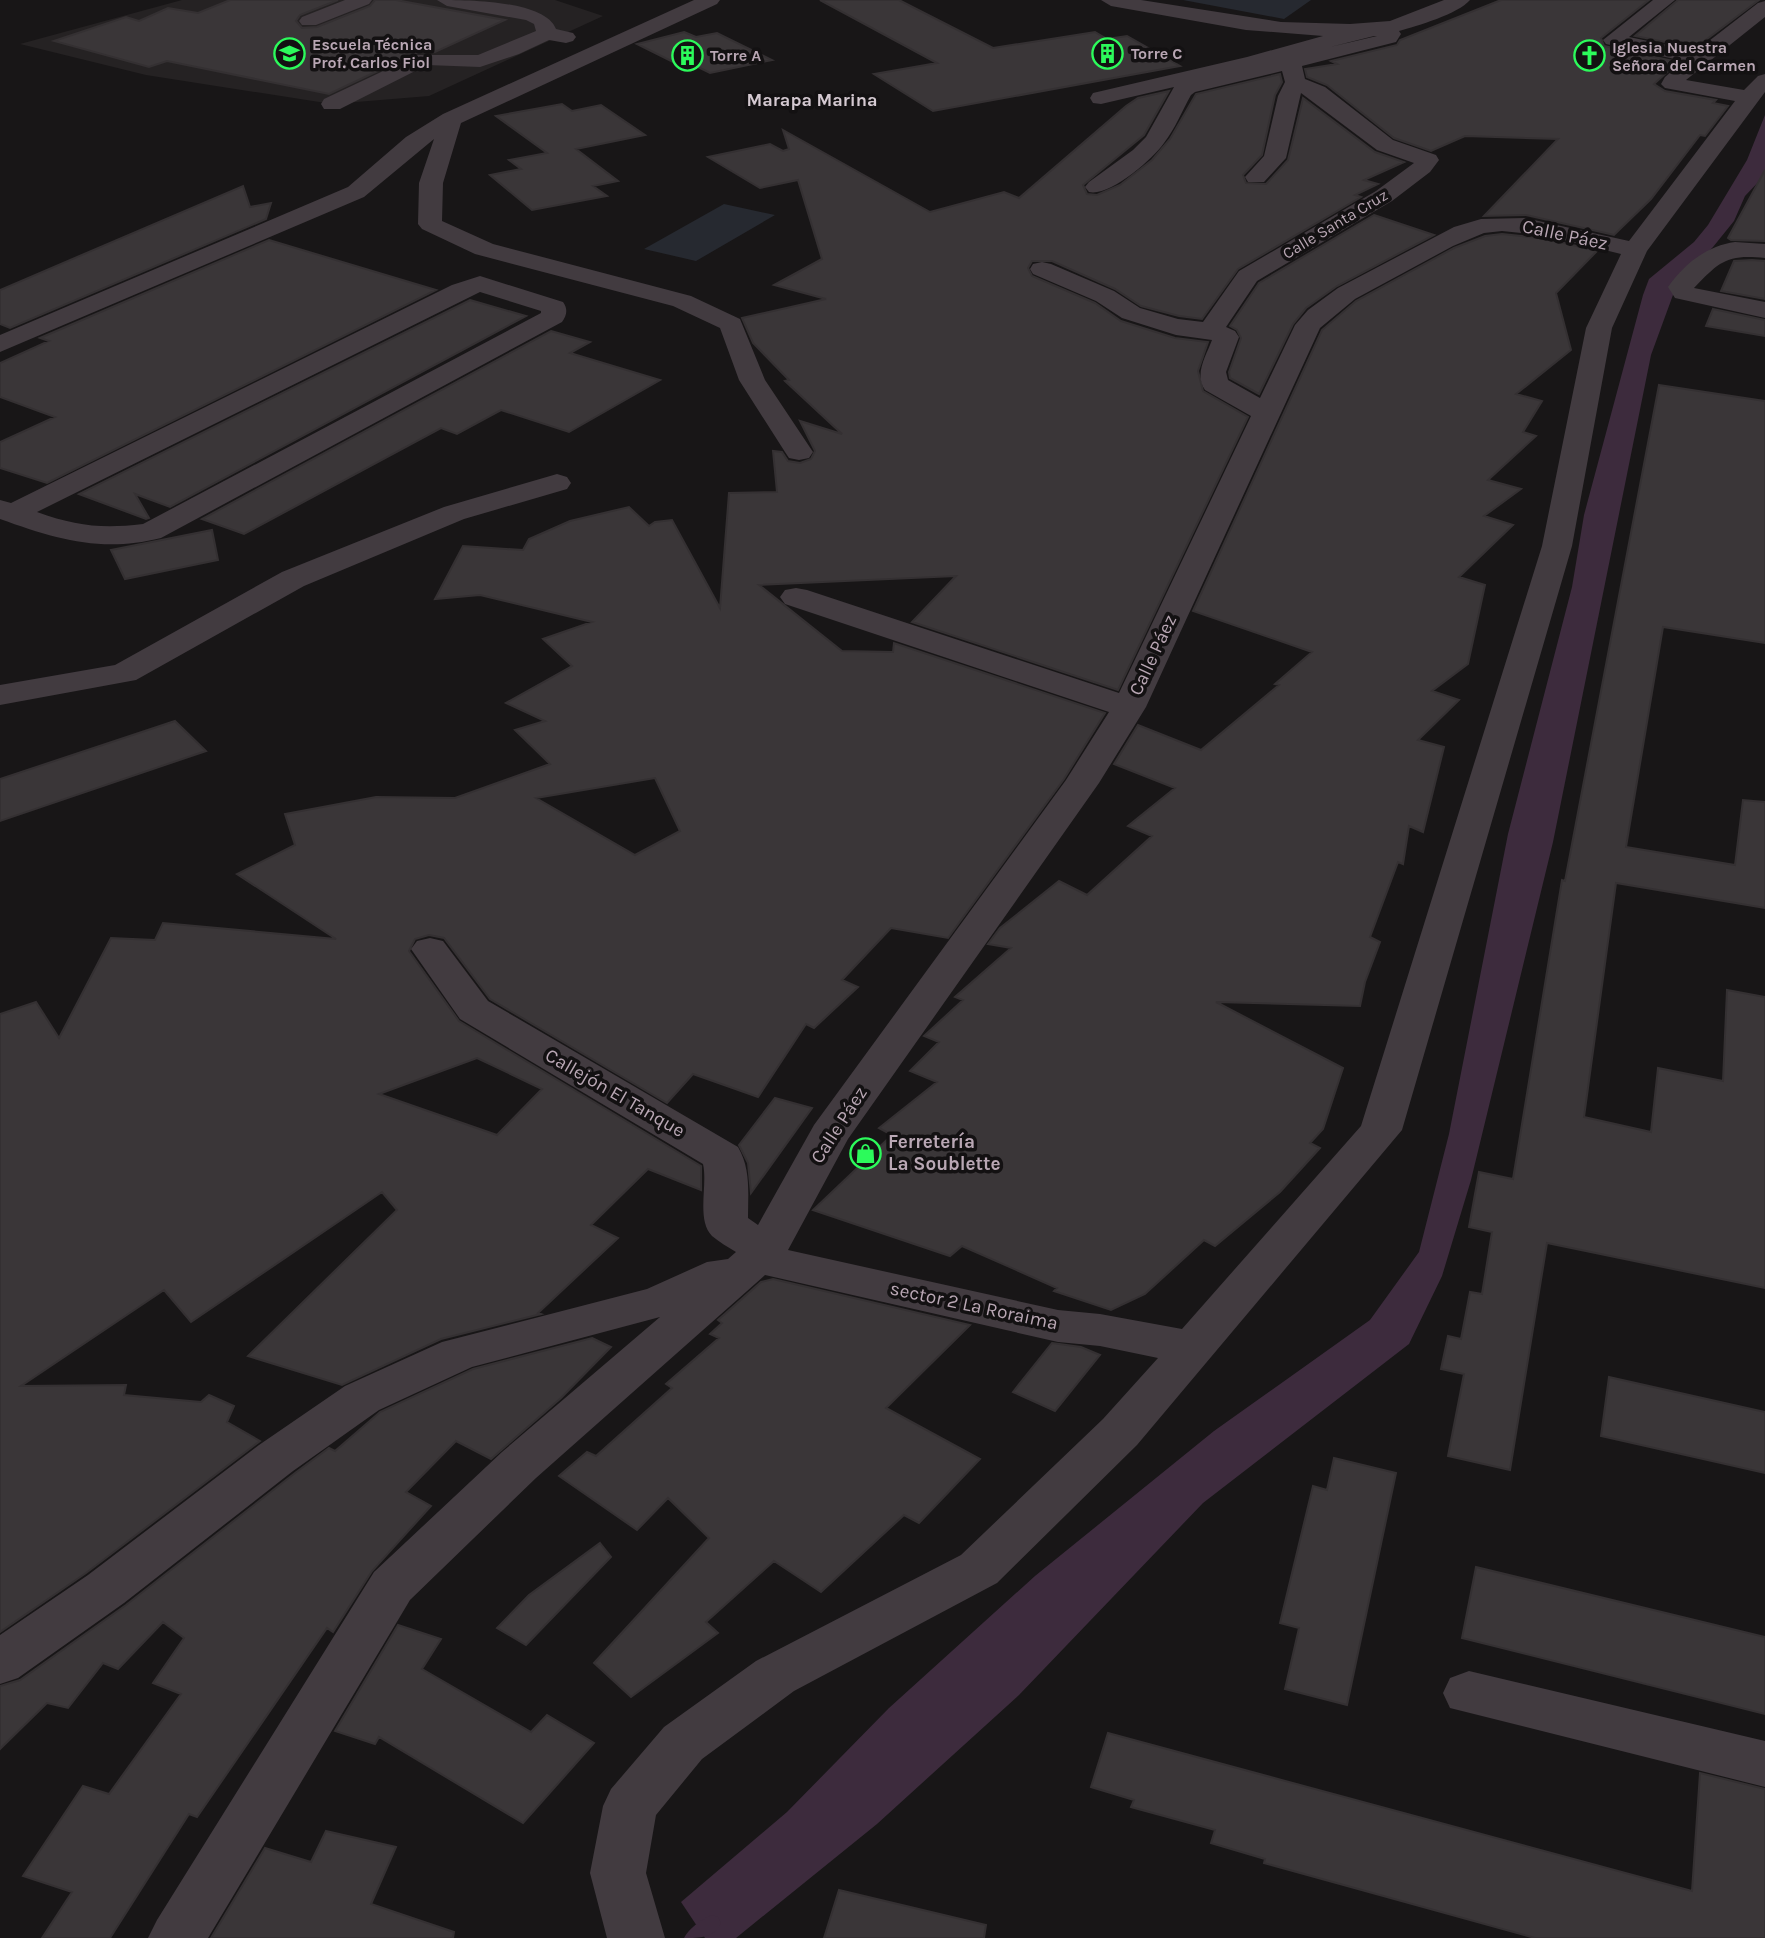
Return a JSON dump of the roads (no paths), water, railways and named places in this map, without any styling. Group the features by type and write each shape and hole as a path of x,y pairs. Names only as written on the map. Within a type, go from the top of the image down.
{"street":[{"path":"309,21 362,0"},
{"path":"447,0 531,15 543,21 547,33"},
{"path":"0,344 356,192 414,142 451,119 710,0"},
{"path":"1111,0 1219,20 1297,28 1387,28"},
{"path":"1665,0 1613,40 1698,58"},
{"path":"1101,98 1292,52 1329,42 1351,32 1387,28 1457,1"},
{"path":"1757,88 1672,84 1672,80 1765,7"},
{"path":"1097,187 1141,155 1155,140 1182,91 1293,71 1389,38 1391,34 1387,28"},
{"path":"332,104 424,59 480,61 547,33 606,47"},
{"path":"1256,177 1275,158 1293,71"},
{"name":"Calle Santa Cruz","path":"1212,330 1232,296 1248,276 1384,196 1428,160 1385,145 1293,71"},
{"path":"636,1938 618,1873 630,1806 683,1743 775,1676 979,1569 1120,1432 1381,1130 1557,546 1599,328 1635,250 1757,88"},
{"path":"451,119 431,183 430,224 484,249 682,301 731,324 752,380 799,452"},
{"name":"Calle Páez","path":"761,1255 829,1135 1082,783 1129,707 1308,326 1322,308 1372,278 1464,231 1511,224 1635,250"},
{"path":"1765,251 1737,247 1722,249 1681,287 1684,293 1765,310"},
{"path":"1042,269 1105,296 1131,313 1176,327 1212,330 1226,337 1213,372 1215,384 1266,413"},
{"path":"480,284 554,307 553,317 150,532 108,537 65,532 7,511 461,290 480,284"},
{"path":"0,695 124,673 293,579 454,513 557,484"},
{"path":"796,597 1129,707"},
{"name":"Callejón El Tanque","path":"430,948 474,1010 723,1157 727,1175 726,1224 761,1255"},
{"path":"0,1663 106,1589 276,1458 362,1398 458,1354 660,1301 761,1255"},
{"path":"177,1938 392,1586 519,1465 761,1255"},
{"name":"sector 2 La Roraima","path":"761,1255 1058,1325 1100,1329 1193,1348"},
{"path":"1469,1693 1765,1764"}],"waterway":[{"path":"693,1938 712,1923"}],"place":[{"name":"Escuela Técnica Prof. Carlos Fiol","path":"289,53"},
{"name":"Torre C","path":"1108,53"},
{"name":"Torre A","path":"687,55"},
{"name":"Iglesia Nuestra Señora del Carmen","path":"1589,56"},
{"name":"Ferretería La Soublette","path":"865,1153"}],"district":[{"name":"Marapa Marina","path":"812,100"}]}
